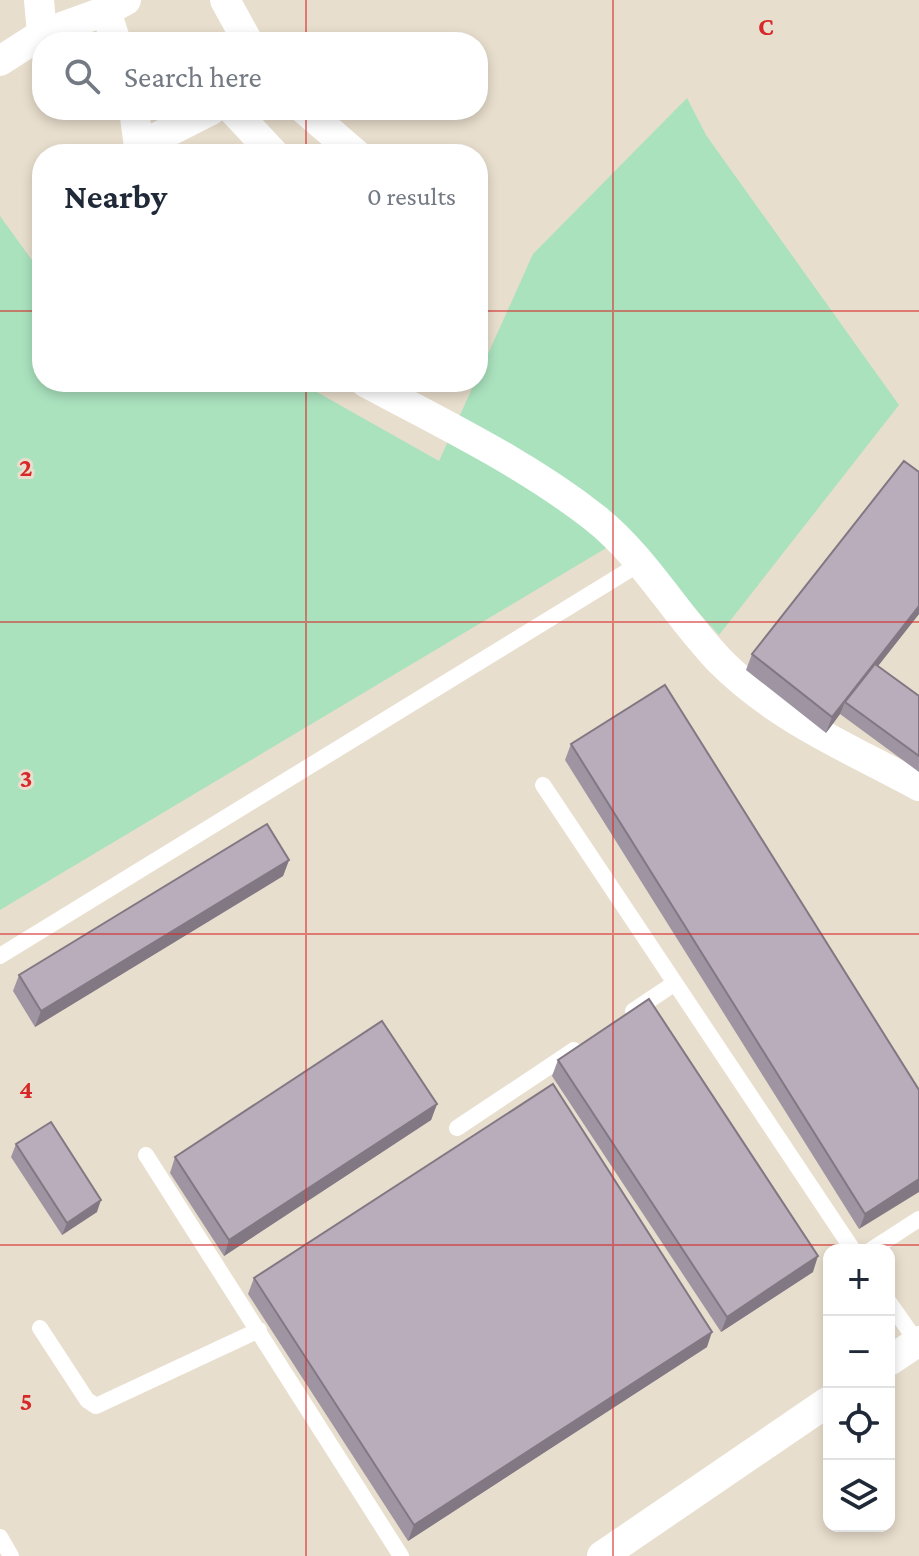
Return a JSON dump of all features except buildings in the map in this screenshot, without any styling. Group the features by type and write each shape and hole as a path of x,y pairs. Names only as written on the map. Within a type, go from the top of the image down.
{"street":[{"path":"39,0 42,32"},
{"path":"225,0 243,32"},
{"path":"47,32 116,6 116,32"},
{"path":"0,61 32,40"},
{"path":"136,120 139,144"},
{"path":"151,144 193,120"},
{"path":"242,120 265,144"},
{"path":"317,120 344,144"},
{"path":"383,392 530,472 597,520 639,564 719,659 758,695 791,718 919,786"},
{"path":"895,1357 918,1341"},
{"path":"602,1556 823,1405"}],"lane":[{"path":"0,956 639,564"},
{"path":"543,785 849,1244"},
{"path":"624,1017 675,983"},
{"path":"457,1128 585,1043"},
{"path":"146,1155 401,1556"},
{"path":"880,1244 919,1219"},
{"path":"895,1310 918,1341"},
{"path":"40,1328 87,1400 96,1406 259,1330"},
{"path":"0,1537 11,1556"}],"green space":[{"path":"687,98 706,135 899,405 719,635 628,535 0,910 0,216 32,260 32,392 317,392 439,461 470,392 488,392 488,354 533,254"}]}
